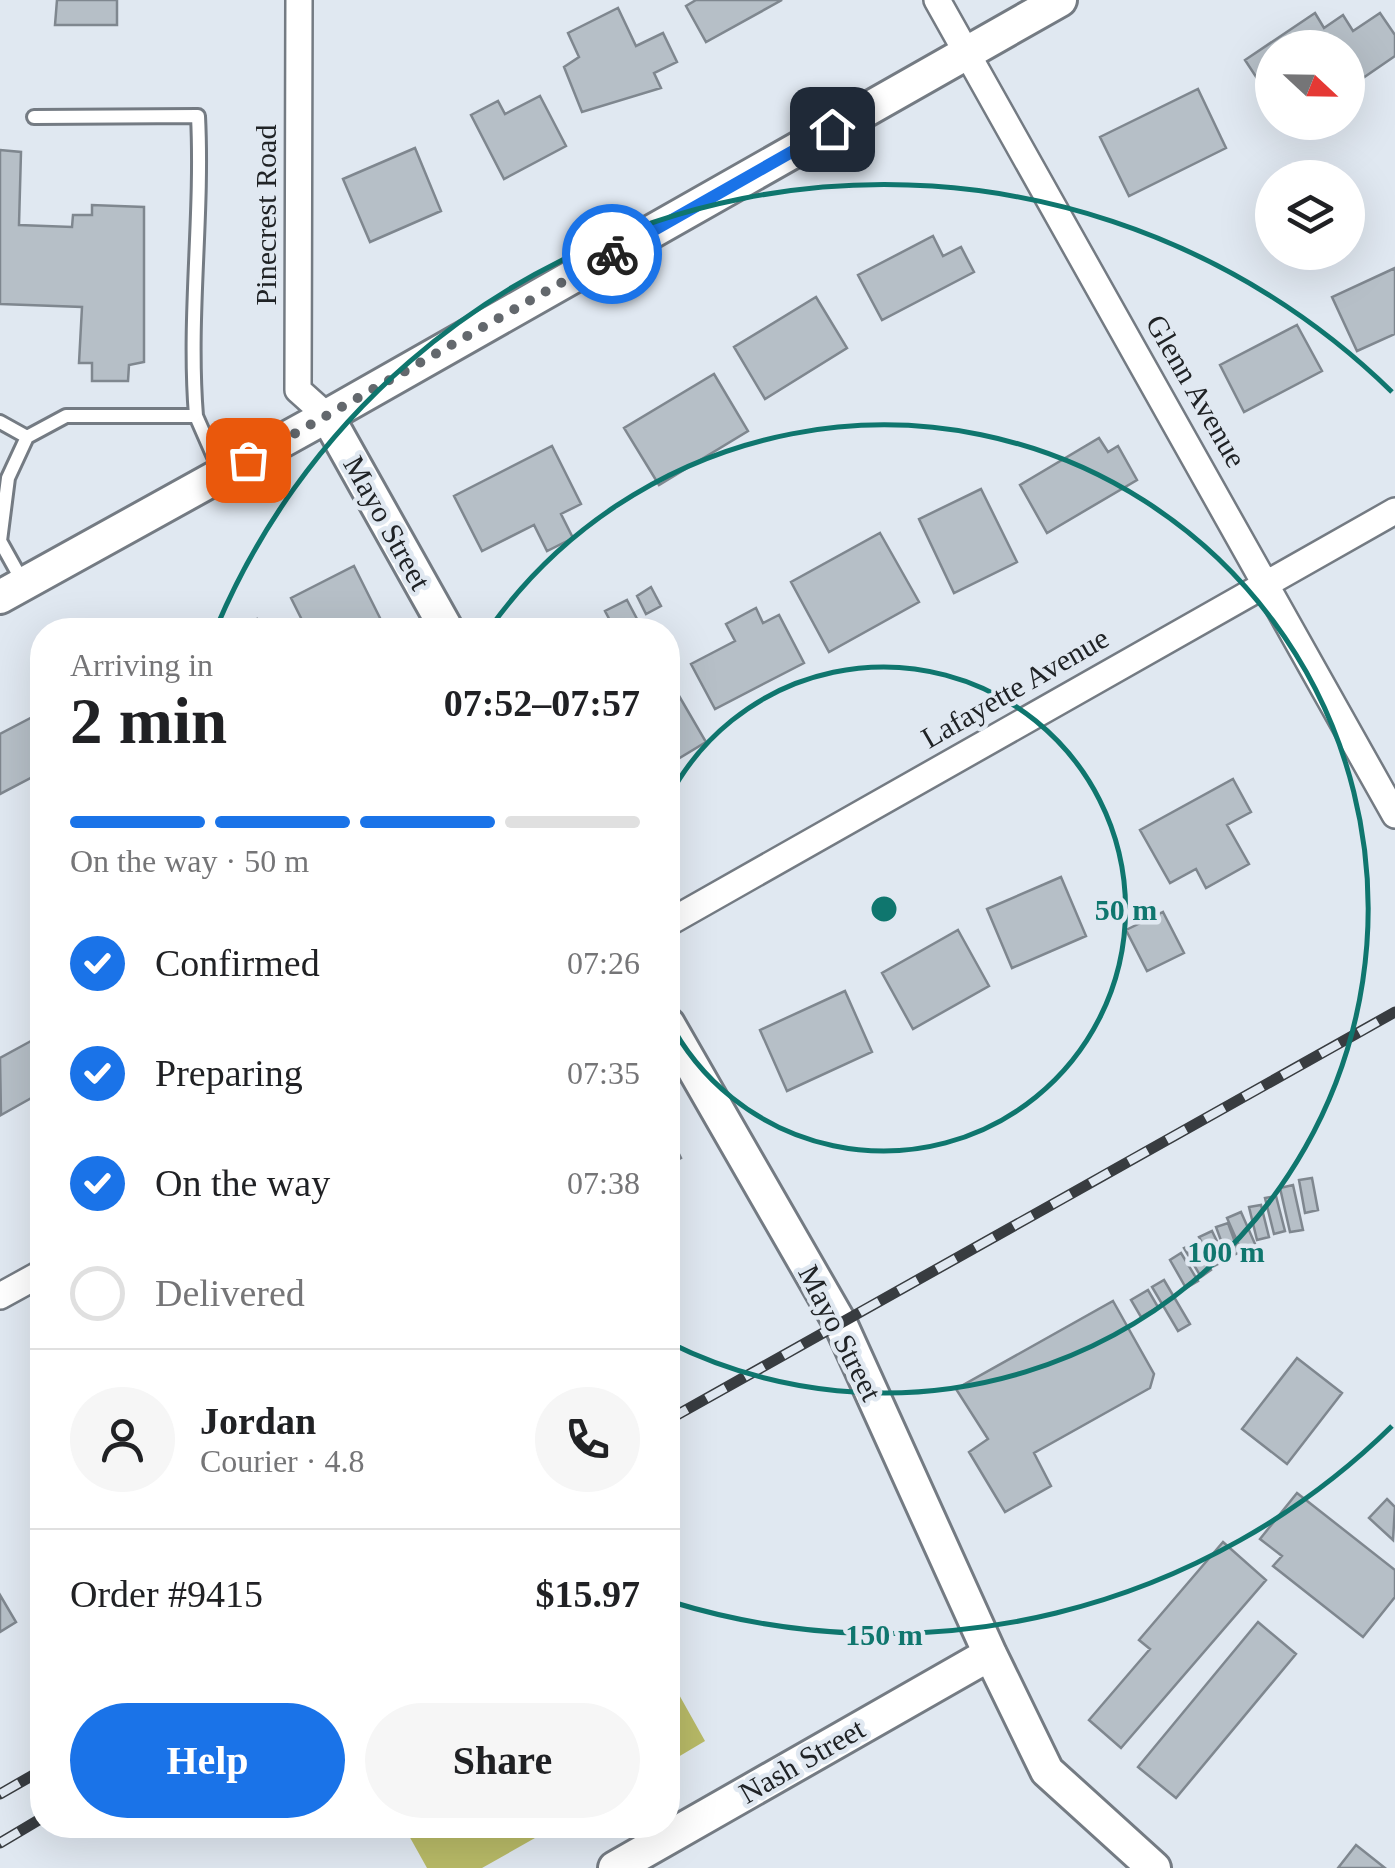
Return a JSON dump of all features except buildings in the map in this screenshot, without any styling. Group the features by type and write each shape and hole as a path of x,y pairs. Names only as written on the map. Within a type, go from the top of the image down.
{"street":[{"name":"Pinecrest Road","path":"299,0 298,390 327,416"},
{"name":"Glenn Avenue","path":"937,0 1395,815"},
{"path":"12,590 1060,0"},
{"name":"Mayo Street","path":"327,416 439,618"},
{"name":"Lafayette Avenue","path":"680,916 1395,511"},
{"name":"Mayo Street","path":"680,1045 841,1325 1047,1771 1154,1868"},
{"path":"0,1296 30,1279"},
{"name":"Nash Street","path":"680,1830 990,1654"},
{"name":"Nash Street","path":"614,1868 667,1838"}],"lane":[{"path":"34,117 198,116 201,168 193,374 196,416 221,474"},
{"path":"12,590 0,541 8,478 27,437 66,416 196,416"},
{"path":"0,422 27,437"}],"green space":[{"path":"680,1696 705,1741 680,1756"},
{"path":"410,1838 535,1838 482,1868 427,1868"}],"railway":[{"path":"680,1413 1395,1012"},
{"path":"0,1794 30,1777"},
{"path":"0,1843 30,1825"}],"way so far":[{"path":"248,460 612,254"}],"route":[{"path":"612,254 832,129"}]}
